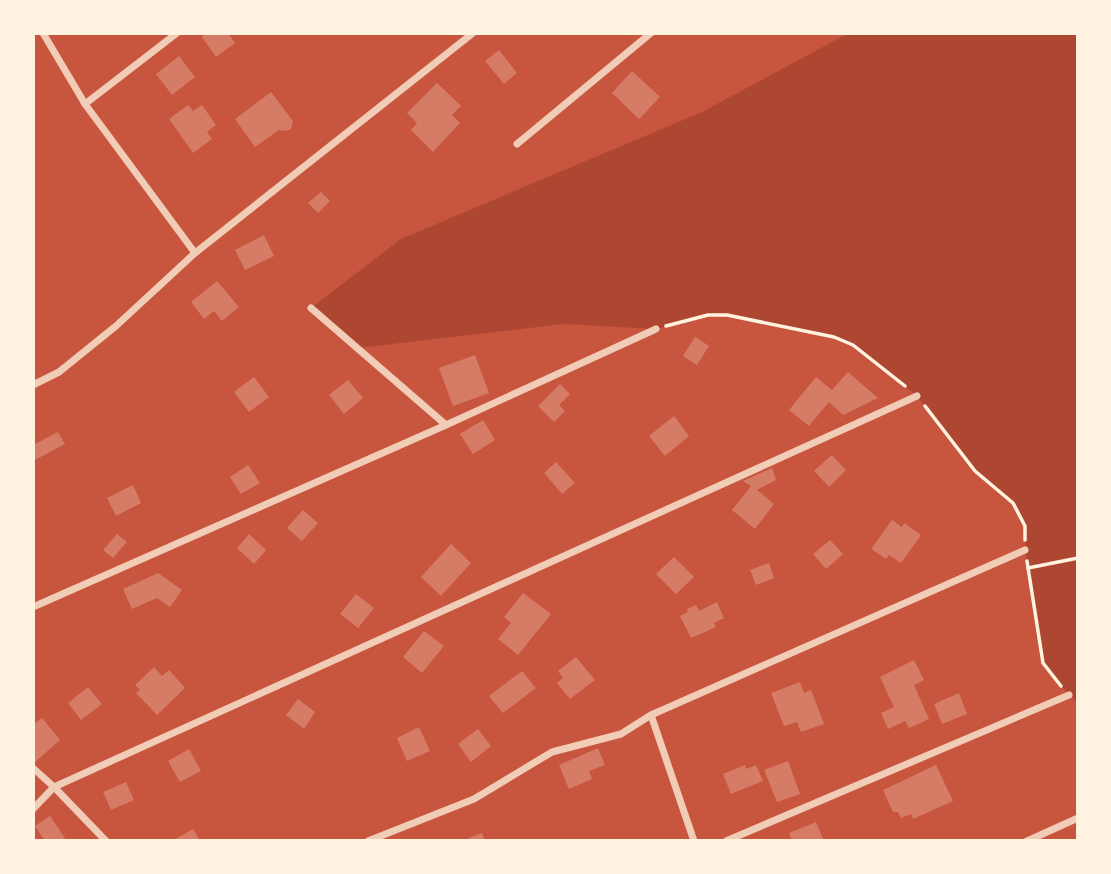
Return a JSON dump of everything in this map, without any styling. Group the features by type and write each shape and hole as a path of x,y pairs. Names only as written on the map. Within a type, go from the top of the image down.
{"street":[{"path":"43,33 85,104 195,253"},
{"path":"85,104 177,33"},
{"path":"33,385 59,372 116,326 195,253 473,33"},
{"path":"517,144 651,33"},
{"path":"311,308 446,425"},
{"path":"33,607 656,329"},
{"path":"33,809 54,787 917,396"},
{"path":"368,841 474,799 552,752 621,734 651,715 1025,550"},
{"path":"726,841 1069,695"},
{"path":"651,715 694,841"},
{"path":"33,768 106,841"},
{"path":"1027,841 1078,817"},
{"path":"389,832 393,841"}],"path":[{"path":"656,329 708,315 727,315 834,337 853,345 917,396 975,471 1013,503 1025,526 1025,550 1043,663 1069,695"},
{"path":"1028,568 1078,558"}],"shaded area":[{"path":"849,33 1078,33 1078,702 1043,663 1025,550 1025,526 1013,503 975,471 917,396 853,345 834,337 727,315 708,315 656,329 564,324 358,348 311,308 401,239 702,112"}],"building":[{"path":"206,33 228,33 235,43 216,57 202,37"},
{"path":"499,50 517,73 504,84 485,61"},
{"path":"179,56 195,77 172,95 156,74"},
{"path":"632,71 660,97 639,119 612,93"},
{"path":"437,83 461,106 452,115 460,123 433,152 411,130 417,123 407,113"},
{"path":"271,92 293,121 291,129 279,130 255,147 235,119"},
{"path":"188,105 193,111 202,105 216,125 207,132 212,139 193,153 169,119"},
{"path":"321,192 330,201 318,213 308,203"},
{"path":"264,235 274,256 245,270 235,250"},
{"path":"217,281 239,307 222,321 214,311 204,319 191,302"},
{"path":"695,337 709,346 697,365 683,356"},
{"path":"475,355 489,393 453,406 439,368"},
{"path":"848,372 878,398 843,415 829,402 809,426 789,410 816,377 832,390"},
{"path":"254,377 269,397 249,412 234,392"},
{"path":"348,380 363,398 344,414 329,395"},
{"path":"560,384 570,394 559,405 565,411 554,422 538,406"},
{"path":"674,416 689,436 665,456 649,436"},
{"path":"483,420 495,440 473,454 460,434"},
{"path":"58,432 65,444 33,461 33,445"},
{"path":"832,455 846,470 829,487 814,471"},
{"path":"556,462 575,483 562,494 544,473"},
{"path":"248,465 260,483 241,494 230,477"},
{"path":"772,468 776,480 757,490 774,504 755,529 732,510 751,486 743,481"},
{"path":"133,485 141,503 116,516 107,498"},
{"path":"303,510 318,523 302,541 287,528"},
{"path":"892,520 902,527 904,523 921,535 901,563 889,555 886,559 871,549"},
{"path":"117,534 127,542 113,558 103,550"},
{"path":"249,534 266,550 254,564 237,548"},
{"path":"830,540 843,554 826,569 813,554"},
{"path":"451,544 471,563 441,596 421,577"},
{"path":"674,557 694,577 676,594 656,574"},
{"path":"769,563 774,578 756,585 750,570"},
{"path":"158,573 182,590 170,607 157,598 132,609 123,589"},
{"path":"523,593 551,614 518,655 498,639 511,623 504,617"},
{"path":"356,594 374,608 358,628 340,614"},
{"path":"717,602 724,618 714,623 716,627 691,638 680,616 696,605 699,611"},
{"path":"424,631 444,646 422,673 403,657"},
{"path":"576,657 595,680 570,699 557,683 563,678 558,671"},
{"path":"914,660 924,680 914,685 929,719 909,728 905,721 888,729 881,713 894,707 880,677"},
{"path":"154,667 162,676 169,670 185,688 157,715 136,693 140,690 135,685"},
{"path":"522,671 536,688 503,713 489,696"},
{"path":"800,682 804,693 811,690 824,724 801,732 797,722 784,726 771,693"},
{"path":"88,687 102,704 81,720 68,703"},
{"path":"959,693 967,714 942,724 934,704"},
{"path":"298,699 315,712 304,729 286,715"},
{"path":"42,718 60,740 35,762 33,725"},
{"path":"419,727 430,751 407,761 397,738"},
{"path":"478,729 491,746 471,762 458,744"},
{"path":"598,748 605,765 589,771 592,779 569,789 559,765"},
{"path":"189,749 201,771 180,782 168,761"},
{"path":"788,761 800,794 777,802 764,770"},
{"path":"745,765 746,769 756,765 763,781 731,794 723,774"},
{"path":"936,765 953,801 913,819 911,814 901,818 898,812 893,812 883,790"},
{"path":"126,782 134,800 111,810 103,792"},
{"path":"50,816 65,838 62,841 45,841 35,826"},
{"path":"816,822 824,841 792,841 789,833"},
{"path":"193,829 200,841 172,841"},
{"path":"482,833 485,841 462,841"}]}
